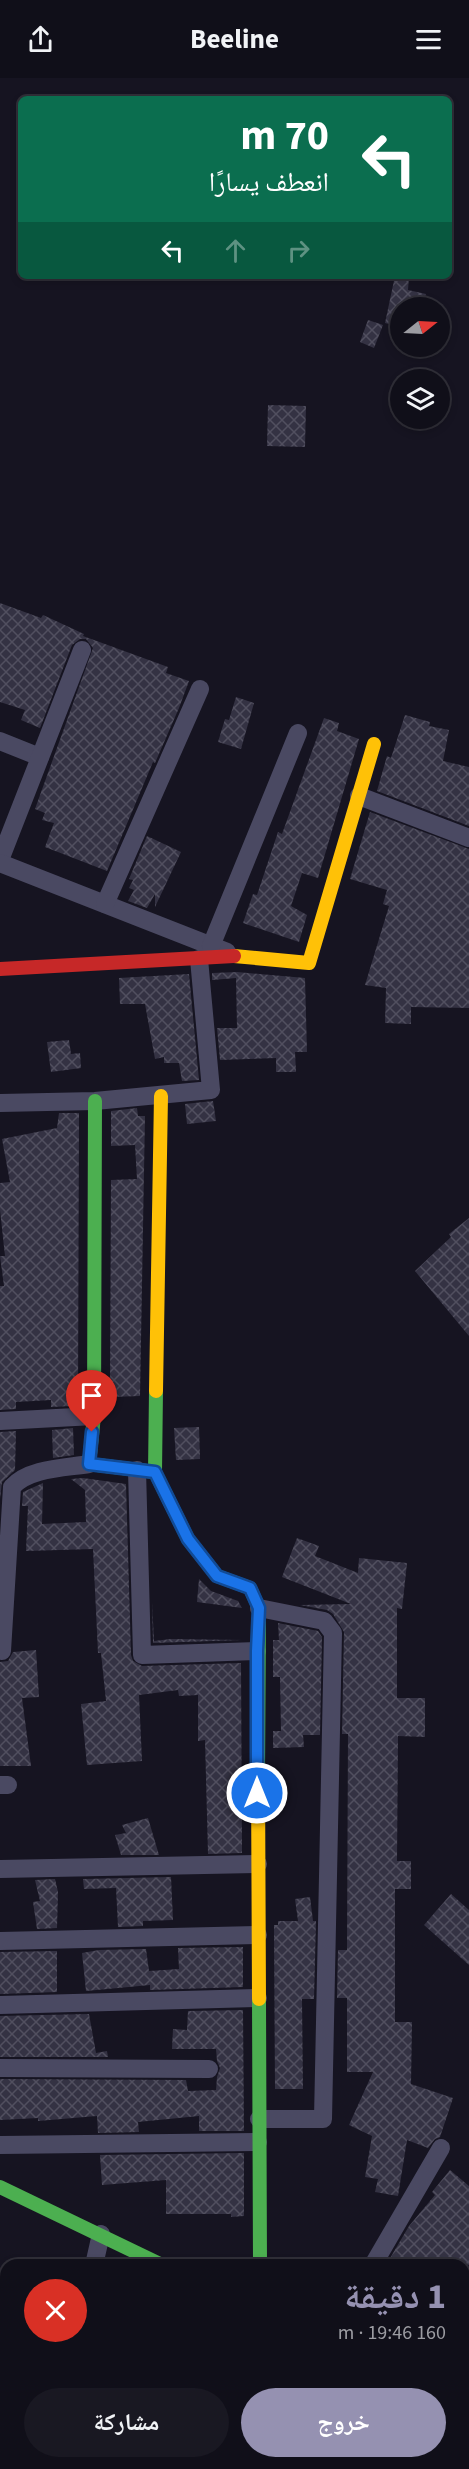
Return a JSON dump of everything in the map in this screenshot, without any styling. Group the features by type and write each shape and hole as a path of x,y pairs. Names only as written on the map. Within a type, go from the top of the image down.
{"street":[{"path":"82,650 0,862 105,904 205,952"},
{"path":"105,904 200,689"},
{"path":"0,1102 95,1101 211,1090 205,952 298,733"},
{"path":"0,741 40,757"},
{"path":"0,969 205,952 309,963 374,744"},
{"path":"359,796 469,838"},
{"path":"161,1096 155,1472 188,1539 217,1576 250,1588 259,1608 257,1651 260,2259"},
{"path":"89,1464 94,1416 95,1101"},
{"path":"0,1421 94,1416"},
{"path":"2,1651 12,1487 19,1479 89,1464 155,1472"},
{"path":"136,1470 142,1655 257,1651"},
{"path":"259,1608 324,1621 333,1633 323,2119 259,2119"},
{"path":"0,1869 258,1864"},
{"path":"0,1941 258,1935"},
{"path":"0,2005 258,1998"},
{"path":"0,2068 209,2069"},
{"path":"0,2145 258,2142"},
{"path":"376,2259 441,2148"},
{"path":"0,2187 150,2259"},
{"path":"95,2259 101,2234"}],"building":[{"path":"394,279 409,279 408,290 426,294 425,297 391,297"},
{"path":"390,299 390,324 385,323"},
{"path":"368,320 383,325 374,348 360,342"},
{"path":"268,405 306,406 305,447 267,446"},
{"path":"0,603 41,618 43,615 84,634 83,636 168,667 166,673 189,681 107,871 45,847 54,823 42,820 45,813 35,809 93,648 86,639 80,639 72,645 40,728 21,720 25,710 0,702"},
{"path":"236,697 254,703 241,749 218,742 225,719 229,720"},
{"path":"405,715 430,722 429,726 449,730 443,761 469,767 469,826 377,791 387,756 391,758"},
{"path":"324,718 339,723 337,731 359,739 318,878 302,873 291,906 307,915 299,942 243,923 253,894 257,895 278,832 282,834"},
{"path":"370,812 469,849 469,1008 411,1007 411,1024 385,1023 386,988 365,985 389,906 383,904 387,890 350,879"},
{"path":"147,836 181,852 155,907 155,894 147,908 128,901 134,890 129,888 133,880 129,879"},
{"path":"237,972 305,978 307,1052 295,1052 296,1072 276,1072 276,1058 220,1060 217,1028 237,1028 236,978 212,980 212,973"},
{"path":"189,974 199,1080 182,1081 179,1063 164,1063 164,1057 155,1059 145,1004 120,1004 119,978"},
{"path":"69,1040 71,1054 80,1053 81,1068 51,1072 47,1042"},
{"path":"213,1101 216,1121 187,1124 185,1104"},
{"path":"137,1108 138,1116 145,1116 140,1396 112,1397 110,1396 111,1180 137,1179 135,1145 111,1146 111,1111"},
{"path":"59,1113 79,1113 78,1398 72,1398 73,1406 51,1407 51,1400 16,1402 16,1409 0,1410 0,1286 4,1286 0,1256 5,1256 0,1210 0,1183 10,1182 2,1139 57,1128"},
{"path":"469,1218 469,1336 415,1271 451,1237 449,1234"},
{"path":"199,1427 200,1459 176,1460 174,1428"},
{"path":"73,1428 74,1455 53,1458 52,1430"},
{"path":"16,1431 15,1470 2,1482 0,1499 0,1432"},
{"path":"83,1478 126,1484 133,1661 142,1666 241,1663 242,1853 208,1854 205,1740 198,1741 198,1695 179,1696 178,1690 139,1695 142,1761 87,1765 81,1704 106,1701 101,1653 98,1653 93,1549 26,1551 28,1506 22,1506 23,1492 43,1483 42,1524 86,1522 85,1490 71,1479"},
{"path":"297,1538 319,1546 315,1556 358,1573 359,1558 407,1563 402,1609 397,1608 397,1698 425,1698 425,1737 398,1736 397,1861 411,1861 411,1889 395,1889 395,2022 412,2022 411,2084 453,2098 440,2137 435,2139 428,2148 407,2140 398,2196 375,2192 378,2179 365,2177 372,2136 349,2125 373,2072 347,2072 347,1998 337,1998 338,1950 347,1950 348,1734 342,1734 344,1632 333,1614 327,1610 300,1605 351,1604 282,1577"},
{"path":"199,1579 211,1591 238,1601 242,1608 197,1602"},
{"path":"152,1602 154,1641 171,1639 242,1640 153,1643"},
{"path":"278,1623 318,1631 322,1637 320,1735 303,1735 304,1747 273,1748 273,1731 281,1731 280,1677 273,1677 273,1640 279,1640"},
{"path":"36,1650 39,1697 22,1698 31,1766 0,1766 0,1662 8,1661 13,1652"},
{"path":"148,1818 159,1855 121,1855 115,1835 126,1833 122,1825"},
{"path":"171,1877 173,1920 143,1921 143,1926 118,1927 116,1888 84,1889 83,1879"},
{"path":"55,1879 58,1892 57,1928 37,1929 33,1902 40,1901 35,1880"},
{"path":"451,1894 469,1910 469,1965 424,1925"},
{"path":"310,1897 313,1921 316,1921 314,1999 302,1999 303,2089 275,2089 274,1925 278,1925 278,1921 298,1921 295,1899"},
{"path":"243,1947 243,1987 150,1990 150,1985 86,1991 82,1953 99,1950 146,1949 149,1971 179,1969 178,1948"},
{"path":"57,1951 57,1992 0,1994 0,1952"},
{"path":"243,2010 244,2131 199,2131 199,2116 138,2122 139,2132 98,2133 97,2116 38,2121 38,2118 0,2120 0,2079 186,2080 188,2091 216,2090 220,2068 216,2049 172,2049 173,2029 187,2030 188,2011"},
{"path":"89,2014 96,2053 107,2051 108,2057 0,2057 0,2016"},
{"path":"244,2153 244,2216 166,2214 166,2180 102,2185 100,2155"},
{"path":"450,2170 469,2186 469,2259 390,2259 409,2226 435,2195 432,2192"}],"traffic: fast":[{"path":"95,1101 94,1416 89,1464 155,1472 156,1391"},
{"path":"155,1472 188,1539 217,1576 250,1588 259,1608 258,1774"},
{"path":"259,1999 260,2259"},
{"path":"0,2187 150,2259"}],"traffic: slow":[{"path":"234,956 309,963 374,744"},
{"path":"156,1391 161,1096"},
{"path":"258,1774 259,1999"}],"traffic: jam":[{"path":"0,969 234,956"}],"route":[{"path":"92,1432 89,1464 155,1472 188,1539 217,1576 250,1588 259,1608 257,1793"}]}
